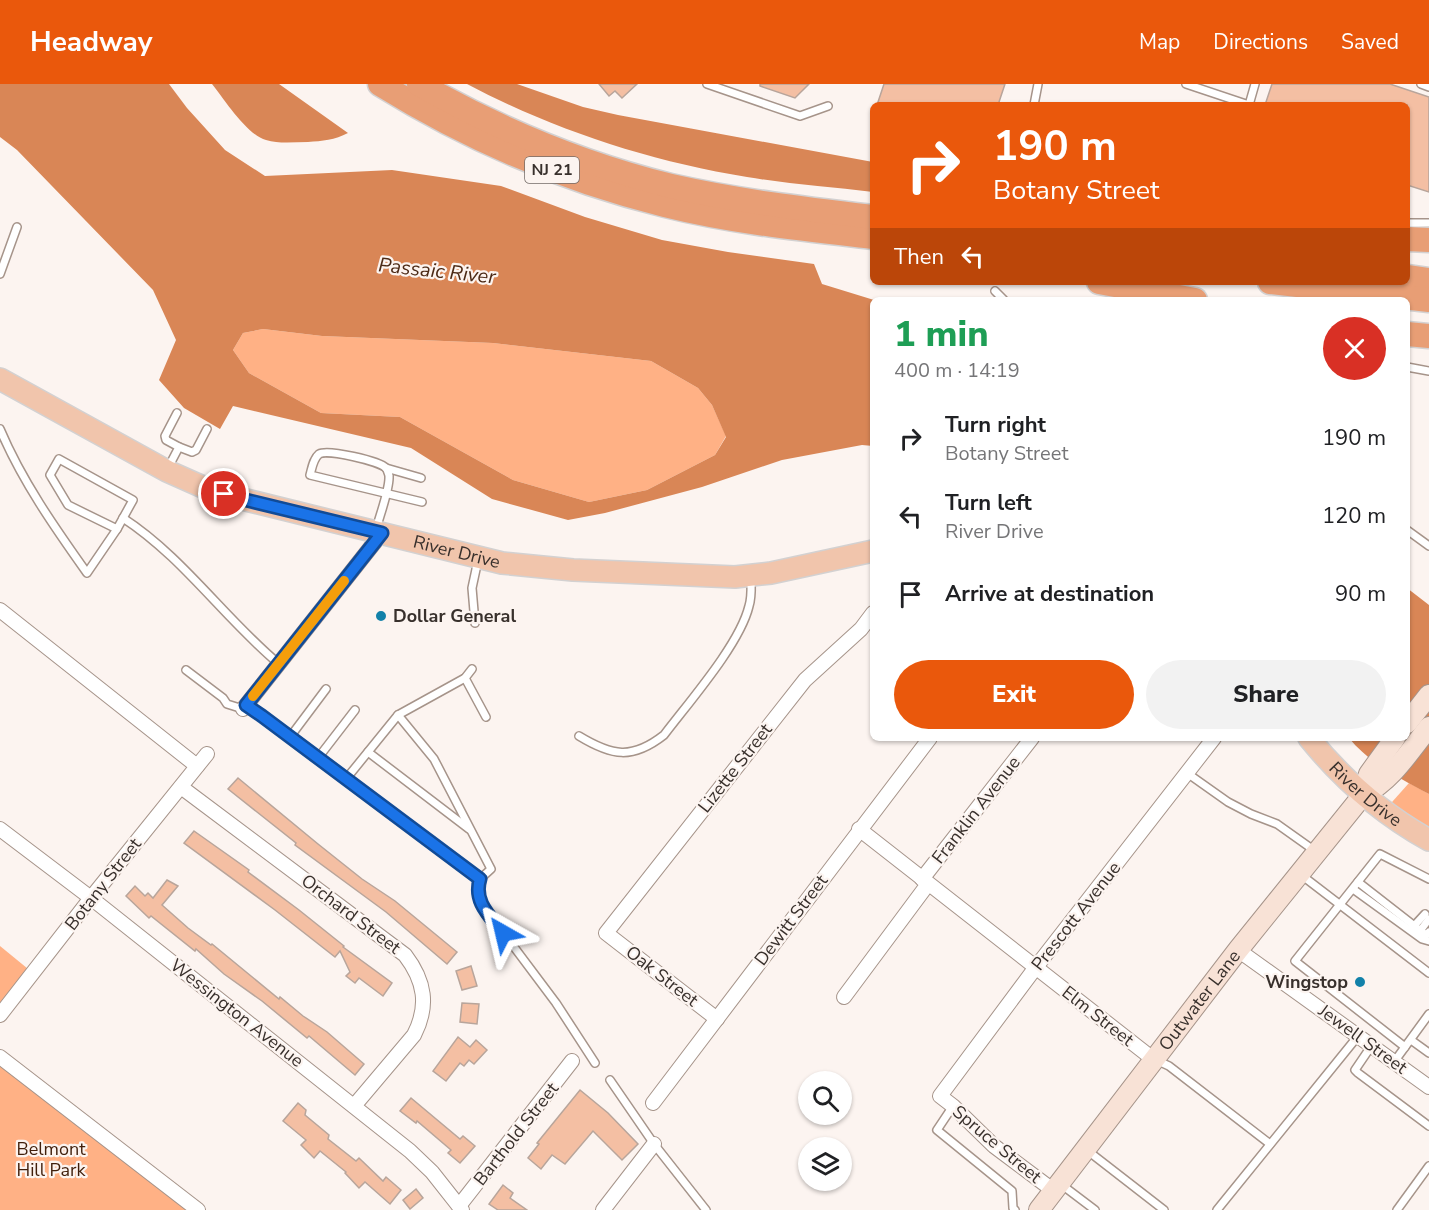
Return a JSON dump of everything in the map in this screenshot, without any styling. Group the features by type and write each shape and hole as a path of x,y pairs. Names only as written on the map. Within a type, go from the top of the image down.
{"highway":[{"name":"NJ 21","path":"380,84 468,134 531,162 631,196 739,210 870,236"},
{"name":"NJ 21","path":"419,84 477,116 572,156 670,185 739,210 870,216"},
{"path":"739,210 870,207"},
{"path":"739,210 832,241 870,247"},
{"path":"1410,239 1429,240"},
{"path":"1410,277 1429,280"},
{"path":"1116,285 1179,297"},
{"path":"1296,285 1402,297"},
{"path":"1410,298 1429,300"},
{"path":"1410,333 1429,336"}],"main road":[{"name":"River Drive","path":"0,379 167,471 203,487 246,500 502,563 573,570 696,576 752,575 807,566 870,552"},
{"name":"River Drive","path":"1312,741 1363,795 1429,840"}],"street":[{"path":"245,707 379,532"},
{"path":"0,610 197,766"},
{"name":"Lizette Street","path":"606,933 805,680 870,617"},
{"path":"1410,719 1429,695"},
{"name":"Outwater Lane","path":"1039,1210 1153,1059 1300,873 1363,795 1382,784 1390,776 1429,727"},
{"name":"Dewitt Street","path":"653,1103 928,741"},
{"name":"Franklin Avenue","path":"844,997 925,881 1030,741"},
{"name":"Prescott Avenue","path":"940,1096 1036,967 1212,741"},
{"name":"Outwater Lane","path":"1363,795 1365,784 1375,763 1393,741"},
{"name":"Botany Street","path":"0,1015 207,754"},
{"name":"Orchard Street","path":"181,787 405,955 414,967 421,980 424,995 424,1011 420,1023 414,1035 354,1106"},
{"name":"Wessington Avenue","path":"0,829 91,898 410,1151 432,1172 460,1208"},
{"name":"Elm Street","path":"859,830 1153,1059"},
{"name":"Oak Street","path":"606,933 717,1019"},
{"name":"Jewell Street","path":"1238,950 1429,1087"},
{"path":"0,1057 198,1210"},
{"name":"Barthold Street","path":"460,1208 572,1061"},
{"name":"Spruce Street","path":"940,1096 994,1146 1057,1187"},
{"path":"603,1210 654,1144"}],"lane":[{"path":"707,84 800,116 828,106"},
{"path":"1035,102 1038,84"},
{"path":"1186,84 1240,102"},
{"path":"1250,102 1255,84"},
{"path":"1421,84 1429,87"},
{"path":"1410,223 1429,223"},
{"path":"0,274 17,227"},
{"path":"995,291 1001,297"},
{"path":"1410,368 1429,371"},
{"path":"177,412 165,436 166,440 192,452 196,450 207,429"},
{"path":"0,429 12,458 65,543 87,573 117,529 133,500 59,459 50,475 68,505 117,529"},
{"path":"167,471 179,447"},
{"path":"421,478 379,464 328,452 320,454 314,460 310,475 422,502"},
{"path":"379,532 390,476 386,468"},
{"path":"123,518 145,532 196,579 259,648 279,664"},
{"path":"1410,532 1429,546"},
{"path":"475,623 472,588 478,558"},
{"path":"579,736 598,748 618,754 651,745 664,735 726,652 738,632 750,604 752,575"},
{"path":"346,779 398,715 465,678 472,669"},
{"path":"186,670 223,698 227,704 245,707 290,737 480,879"},
{"path":"465,678 486,717"},
{"path":"290,737 326,689"},
{"path":"318,758 355,710"},
{"path":"398,715 434,759 491,869 480,879 477,889 481,903 556,1003 595,1063"},
{"path":"368,752 471,830"},
{"path":"1187,773 1228,802 1276,824 1317,853"},
{"path":"1405,1047 1295,961 1380,854 1429,879"},
{"path":"1300,873 1429,973"},
{"path":"1356,886 1426,935 1429,932"},
{"path":"1356,886 1422,939 1429,941"},
{"path":"1417,928 1427,916"},
{"path":"1395,1062 1429,1014"},
{"path":"1217,1210 1358,1036"},
{"path":"1411,1040 1429,1053"},
{"path":"1371,1045 1355,1070 1429,1126"},
{"path":"1153,1059 1169,1066 1270,1144"},
{"path":"610,1080 654,1144 706,1210"},
{"path":"953,1106 937,1130 1012,1191 1015,1210"},
{"path":"1086,1149 1164,1210"},
{"path":"1397,1210 1429,1166"},
{"path":"1057,1187 1095,1210"}],"green space":[{"path":"263,329 322,336 493,343 651,361 698,388 712,405 726,436 715,455 647,490 589,502 513,480 400,417 321,413 249,373 233,350 243,333"},
{"path":"1409,783 1429,794 1429,837 1384,811"},
{"path":"0,946 33,973 0,1015"},
{"name":"Belmont Hill Park","path":"0,1057 198,1210 0,1210"}],"water":[{"name":"Passaic River","path":"0,84 169,84 187,108 225,150 265,176 392,170 501,186 585,217 662,240 814,264 822,284 870,299 870,446 862,445 782,460 702,487 605,513 568,520 492,499 411,448 233,406 220,429 184,408 159,380 176,340 153,290 17,150 0,137","holes":["263,329 322,336 493,343 651,361 698,388 712,405 726,437 715,455 647,490 589,502 513,480 400,417 321,413 249,373 233,350 243,333"]},
{"path":"212,84 279,84 348,133 333,139 313,142 266,140 244,124"},
{"path":"467,84 517,84 583,107 618,115 870,161 870,192 747,177 674,162 603,142 500,101"},
{"path":"1410,590 1429,605 1429,794 1376,763 1352,741 1410,741"}],"building":[{"path":"599,84 637,84 622,98 615,91 609,96"},
{"path":"760,84 809,84 795,98 760,86"},
{"path":"884,84 1005,84 999,102 878,102"},
{"path":"1272,84 1390,84 1429,97 1429,192 1410,186 1410,102 1266,102"},
{"path":"238,778 362,879 395,901 457,952 447,964 386,912 295,845 296,843 228,789"},
{"path":"194,831 249,870 248,872 392,983 383,996 359,978 355,983 346,976 350,972 340,951 335,957 184,843"},
{"path":"167,880 178,886 162,905 279,999 280,997 327,1032 364,1064 355,1075 309,1036 307,1038 262,1001 224,974 196,949 195,951 151,916 149,918 126,896 135,886 145,896 148,893 153,898"},
{"path":"471,966 477,986 462,990 456,971"},
{"path":"462,1003 479,1004 477,1024 460,1022"},
{"path":"458,1037 470,1047 476,1040 487,1050 474,1064 469,1060 464,1066 460,1063 446,1081 433,1071"},
{"path":"580,1090 608,1113 638,1144 622,1160 593,1131 565,1164 552,1155 541,1169 528,1158 539,1144 537,1143"},
{"path":"411,1098 460,1139 463,1136 475,1146 460,1163 448,1153 451,1150 417,1121 416,1123 400,1111"},
{"path":"298,1103 306,1110 305,1115 329,1135 328,1139 356,1161 359,1158 383,1181 386,1177 401,1190 390,1204 365,1182 359,1188 346,1172 320,1151 314,1158 301,1145 306,1140 283,1121"},
{"path":"503,1185 513,1193 510,1198 527,1210 498,1210 489,1204"},
{"path":"416,1189 423,1198 410,1209 403,1200"}],"slow traffic":[{"path":"253,696 344,581"}],"place":[{"name":"Dollar General","path":"381,616"},
{"name":"Wingstop","path":"1360,982"}],"route":[{"path":"224,494 382,533 246,705 480,879 477,889 481,903 503,933"}]}
